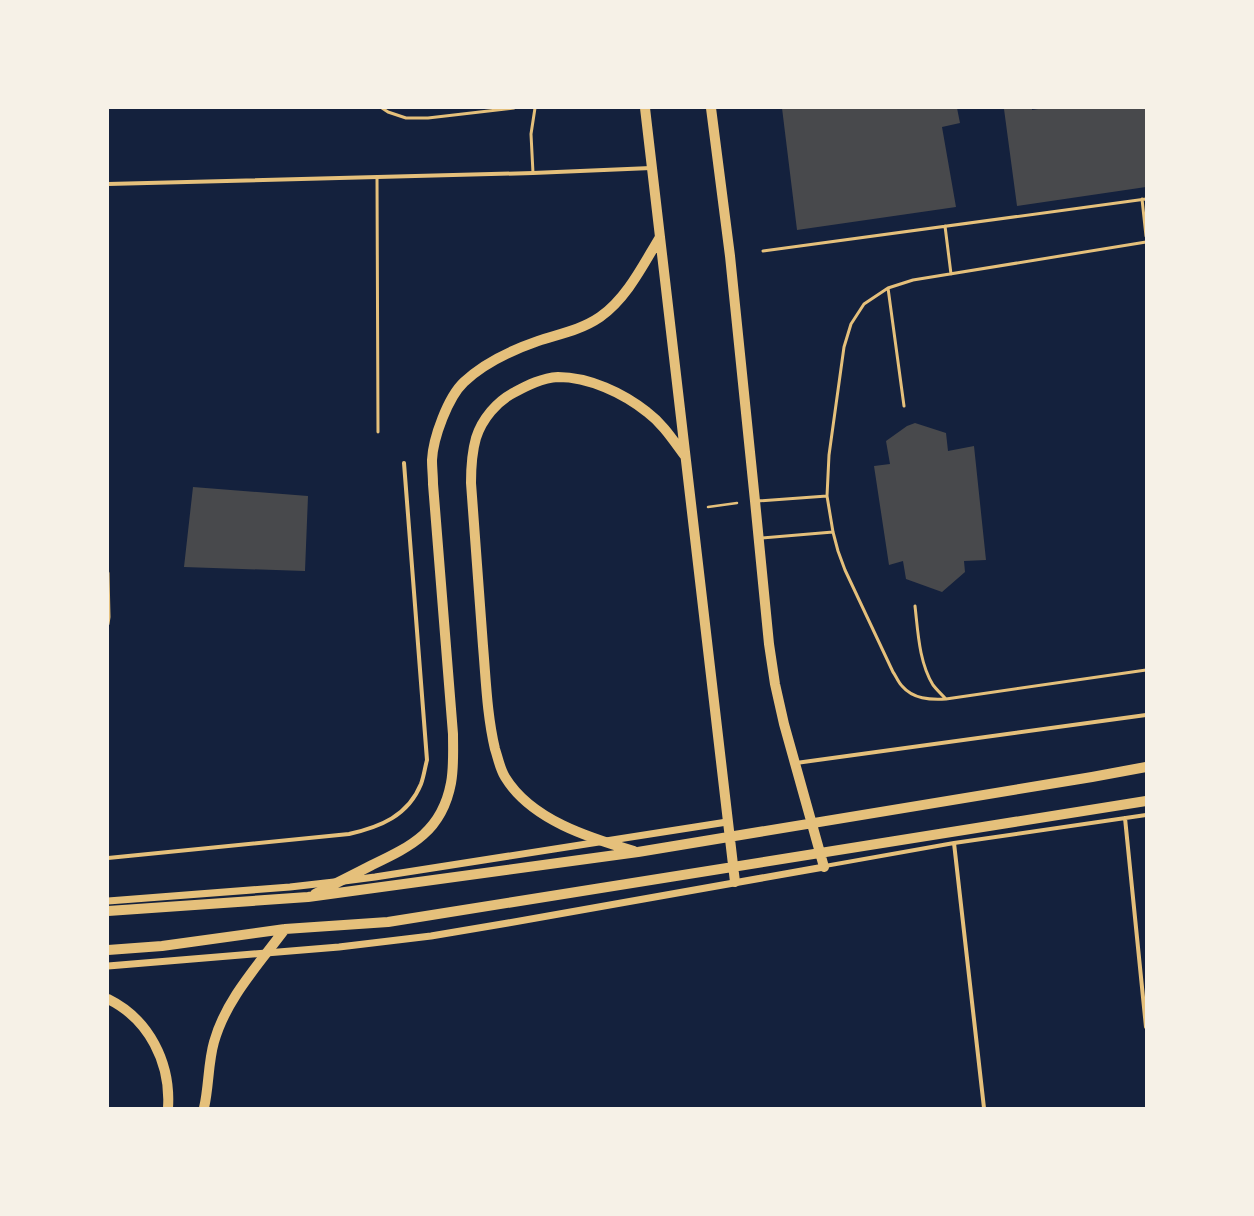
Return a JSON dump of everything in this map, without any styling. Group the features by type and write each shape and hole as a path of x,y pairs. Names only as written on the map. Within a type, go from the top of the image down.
{"main road":[{"path":"645,108 735,882"},
{"path":"711,108 730,256 769,644 775,684 784,724 824,866"},
{"path":"308,897 418,841 430,828 442,810 451,784 453,734 432,458 443,416 453,395 463,382 491,362 538,341 580,328 598,318 611,308 626,291 660,238"},
{"path":"638,852 601,841 558,823 531,806 505,777 498,759 488,710 471,491 471,467 476,437 494,407 507,396 532,383 557,377 582,380 607,388 621,395 646,411 660,423 685,456"},
{"path":"108,912 308,897 638,852 1146,767"},
{"path":"108,950 162,946 285,930 388,922 1146,801"},
{"path":"204,1108 213,1042 222,1017 248,978 285,930"},
{"path":"108,999 118,1004 135,1018 149,1034 160,1054 167,1075 169,1097 168,1108"}],"street":[{"path":"108,184 533,173 652,168"},
{"path":"108,858 349,834 368,830 391,820 409,804 421,783 427,760 404,463"},
{"path":"795,763 1146,715"},
{"path":"108,966 339,947 430,936 954,843 1146,815"},
{"path":"1125,818 1144,990 1146,1027"},
{"path":"108,901 290,887 375,878 727,822"},
{"path":"954,843 984,1108"}],"lane":[{"path":"382,108 388,112 406,118 428,118 514,108"},
{"path":"533,173 531,134 535,108"},
{"path":"377,176 378,432"},
{"path":"1142,199 1146,236"},
{"path":"763,252 1146,199"},
{"path":"945,226 951,274"},
{"path":"1146,242 913,280 888,288 864,304 851,324 844,346 829,455 827,496 833,532 845,570 893,672 902,686 915,695 930,700 946,699 1146,670"},
{"path":"888,288 904,406"},
{"path":"755,501 827,496"},
{"path":"759,538 833,532"},
{"path":"108,574 108,624"},
{"path":"915,606 921,652 926,670 934,686 946,699"}],"path":[{"path":"691,509 755,501"}],"building":[{"path":"782,108 957,108 960,123 942,127 956,207 797,230"},
{"path":"1032,108 1032,110 1044,108 1146,108 1146,187 1017,206 1004,109"},
{"path":"915,423 946,433 948,451 974,446 986,560 964,561 965,572 942,592 906,579 903,561 889,565 874,466 890,464 886,441 907,426"},
{"path":"193,487 308,496 305,571 184,567"}]}
